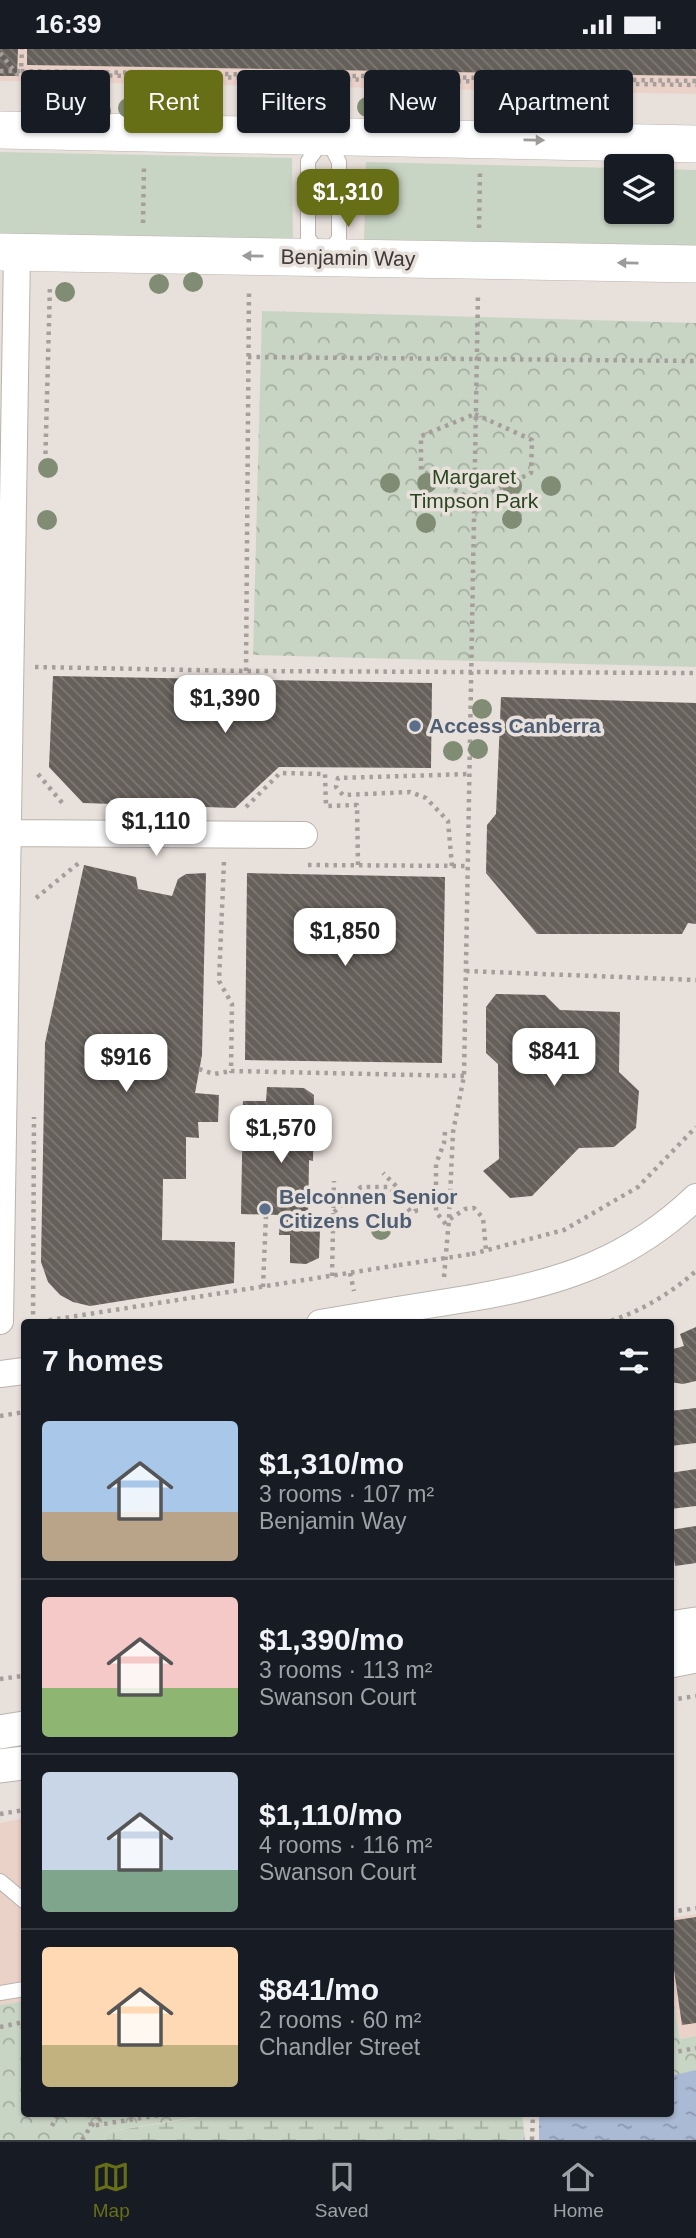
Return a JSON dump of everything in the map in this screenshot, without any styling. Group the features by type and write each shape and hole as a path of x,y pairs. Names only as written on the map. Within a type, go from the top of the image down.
{"main road":[{"path":"9,125 124,132"},
{"path":"145,133 696,143"},
{"name":"Benjamin Way","path":"9,252 696,264"}],"street":[{"path":"0,1321 10,667 9,252"},
{"path":"8,833 304,835"},
{"path":"344,1319 472,1298 557,1280 597,1265 631,1247 674,1218 696,1197"},
{"path":"0,1374 21,1370"},
{"path":"674,1627 696,1624"},
{"path":"674,1660 696,1656"},
{"path":"0,1732 21,1728"},
{"path":"0,1766 21,1763"}],"lane":[{"path":"326,136 339,162 339,239 324,257 308,238 308,161 326,136"},
{"path":"0,1881 21,1898"},
{"path":"0,1993 21,1990"}],"path":[{"path":"21,70 22,49"},
{"path":"0,53 17,74 474,83"},
{"path":"0,71 21,71"},
{"path":"110,72 474,75"},
{"path":"633,81 696,83"},
{"path":"633,83 696,83"},
{"path":"142,254 145,133"},
{"path":"246,671 249,289"},
{"path":"248,357 696,359"},
{"path":"475,414 532,440 531,473 474,501 421,470 421,436 475,414"},
{"path":"445,1132 436,1164 436,1212 449,1228 453,1132 464,1076 475,414"},
{"path":"10,667 696,673"},
{"path":"452,866 448,821 426,798 411,792 343,795 336,787 338,778 470,774"},
{"path":"225,835 219,981 232,1003 232,1071"},
{"path":"36,898 82,860"},
{"path":"211,864 237,864"},
{"path":"304,865 468,866"},
{"path":"466,971 696,981"},
{"path":"199,1069 214,1074 232,1071 464,1076"},
{"path":"57,1319 472,1254 564,1230 638,1187 696,1127"},
{"path":"334,1212 361,1187 389,1187 411,1212 416,1211 415,1205 383,1173"},
{"path":"332,1276 334,1181"},
{"path":"449,1219 474,1207 483,1218 486,1250"},
{"path":"263,1287 266,1215"},
{"path":"618,1319 678,1287 695,1274"},
{"path":"0,1416 21,1412"},
{"path":"0,1679 21,1676"},
{"path":"674,1699 696,1696"},
{"path":"0,1814 21,1810"},
{"path":"674,1911 696,1908"},
{"path":"0,2027 21,2023"},
{"path":"674,2052 696,2048"},
{"path":"52,2126 56,2117"},
{"path":"90,2117 91,2126"},
{"path":"82,2140 91,2126 102,2117"},
{"path":"91,2126 148,2117"},
{"path":"532,2140 533,2117"}],"shaded area":[{"path":"0,49 696,49 696,94 633,93 633,70 474,70 474,90 460,90 460,70 364,70 364,88 350,88 350,70 237,70 237,85 223,85 223,70 124,70 124,83 110,83 110,70 21,70 21,81 0,81"},
{"path":"21,1819 21,2002 0,2005 0,1823"},
{"path":"696,1914 696,2036 680,2039 674,2004 674,1917"}],"green space":[{"path":"0,152 292,158 293,241 0,234"},
{"path":"366,162 604,168 604,224 674,224 674,169 696,170 696,250 364,242"},
{"name":"Margaret Timpson Park","path":"262,311 696,323 696,667 253,655"},
{"path":"21,2002 21,2117 194,2117 107,2132 103,2140 0,2140 0,2005"},
{"path":"674,2004 680,2039 696,2036 696,2071 674,2075"},
{"path":"200,2117 522,2117 525,2136 523,2140 103,2140 107,2132"}],"water":[{"path":"696,2070 696,2140 523,2140 532,2117 674,2117 674,2075"}],"pier":[{"path":"529,2117 539,2117 539,2140 525,2140 524,2129"}],"building":[{"path":"0,49 18,49 17,76 0,76"},
{"path":"27,49 696,49 696,76 633,75 633,70 474,70 474,72 460,70 27,65"},
{"path":"53,676 432,683 431,768 279,767 235,808 83,803 49,767"},
{"path":"501,697 696,703 696,924 688,923 682,934 537,934 486,873 487,825 496,814"},
{"path":"84,865 136,877 138,889 172,896 178,879 186,874 206,873 202,1055 195,1093 219,1095 218,1122 198,1122 199,1138 186,1137 186,1179 163,1179 162,1240 235,1242 234,1283 90,1306 60,1295 48,1282 41,1262 45,1043"},
{"path":"247,873 445,877 442,1063 245,1060"},
{"path":"496,994 545,995 560,1010 620,1012 619,1072 639,1091 636,1128 614,1147 579,1148 532,1196 510,1198 483,1171 499,1159 498,1064 486,1053 486,1007"},
{"path":"267,1087 304,1088 314,1095 313,1161 309,1160 308,1222 320,1229 319,1258 306,1264 290,1263 290,1235 279,1235 280,1215 241,1214 243,1101 266,1101"},
{"path":"696,1327 696,1381 683,1384 674,1383 674,1349 684,1346 680,1334"},
{"path":"696,1408 696,1443 674,1446 674,1411"},
{"path":"696,1469 696,1506 674,1509 674,1472"},
{"path":"696,1526 696,1563 675,1566 674,1529"},
{"path":"696,1917 696,2023 682,2025 674,1970 674,1920"}],"place":[{"name":"Access Canberra","path":"415,726"},
{"name":"Belconnen Senior Citizens Club","path":"265,1209"}]}
